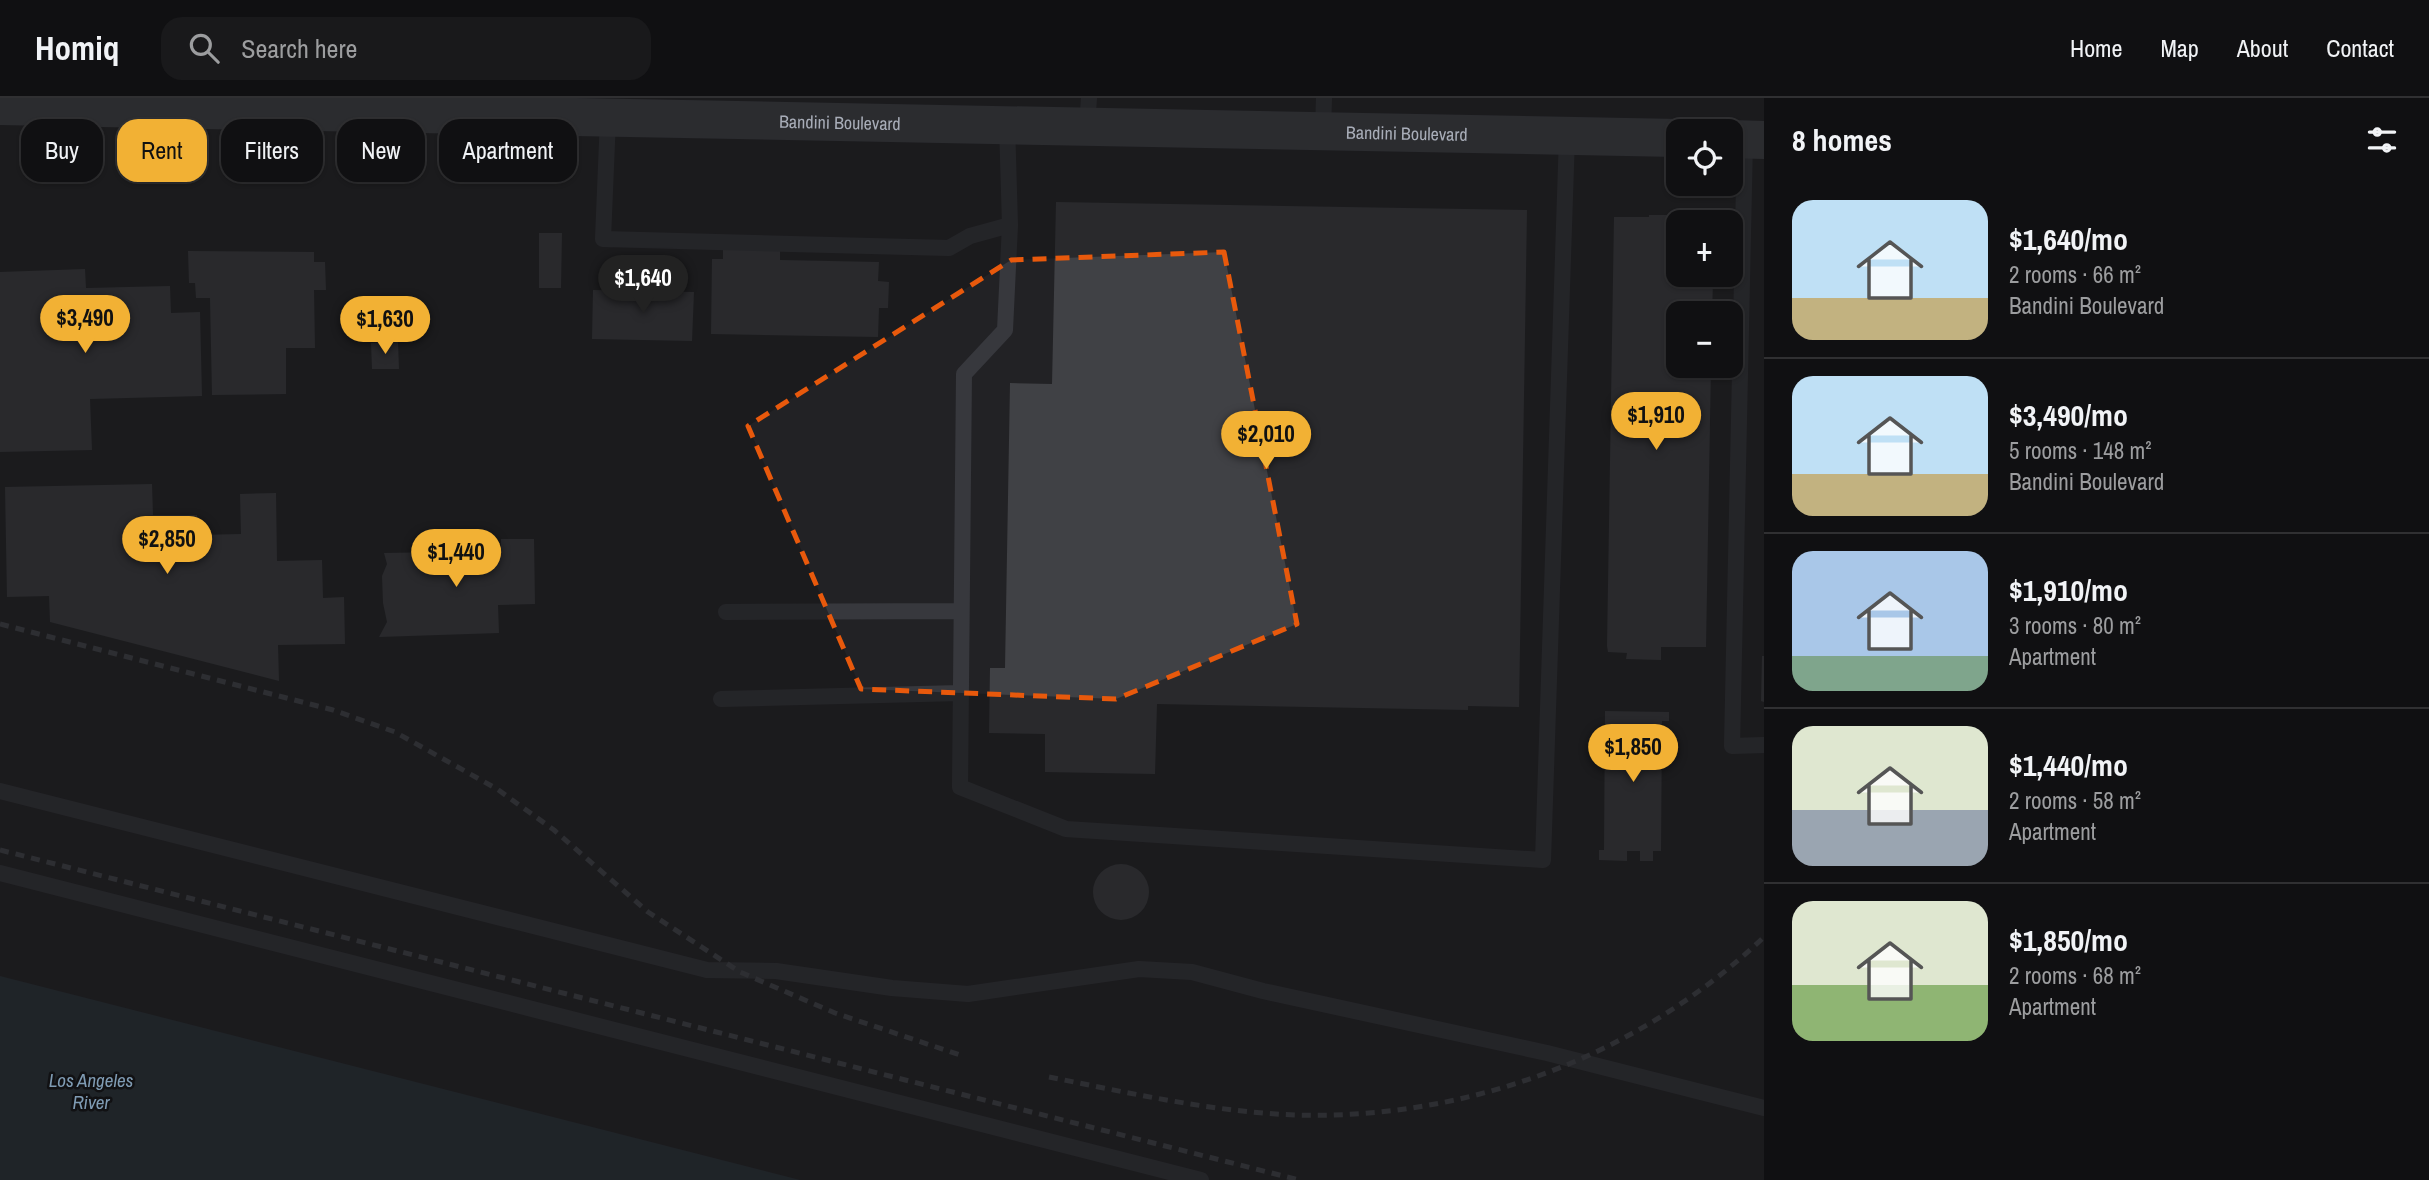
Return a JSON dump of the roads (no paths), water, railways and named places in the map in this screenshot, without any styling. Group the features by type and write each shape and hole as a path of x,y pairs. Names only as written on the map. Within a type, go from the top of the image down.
{"main road":[{"name":"Bandini Boulevard","path":"0,106 1007,124 1088,112 1323,114 1567,136 1666,138"}],"lane":[{"path":"608,118 603,239 949,248 970,236 1010,225"},
{"path":"1007,124 1010,225 1005,330 964,374 960,787 1066,829 1543,860 1567,136"},
{"path":"1747,140 1732,746 1764,746"},
{"path":"726,612 961,611"},
{"path":"721,699 960,693"},
{"path":"0,791 707,970 776,971 892,988 968,994 1139,970 1192,972 1263,991 1547,1053 1764,1108"},
{"path":"0,873 1201,1180"}],"water":[{"name":"Los Angeles River","path":"0,976 800,1180 0,1180"}],"railway":[{"path":"0,624 333,710 395,732 497,789 554,830 648,912 740,972 835,1013 960,1055"},
{"path":"0,850 1299,1180"},
{"path":"1049,1077 1172,1101 1264,1113 1360,1114 1424,1106 1486,1092 1548,1072 1606,1047 1662,1016 1715,979 1764,937"}]}
